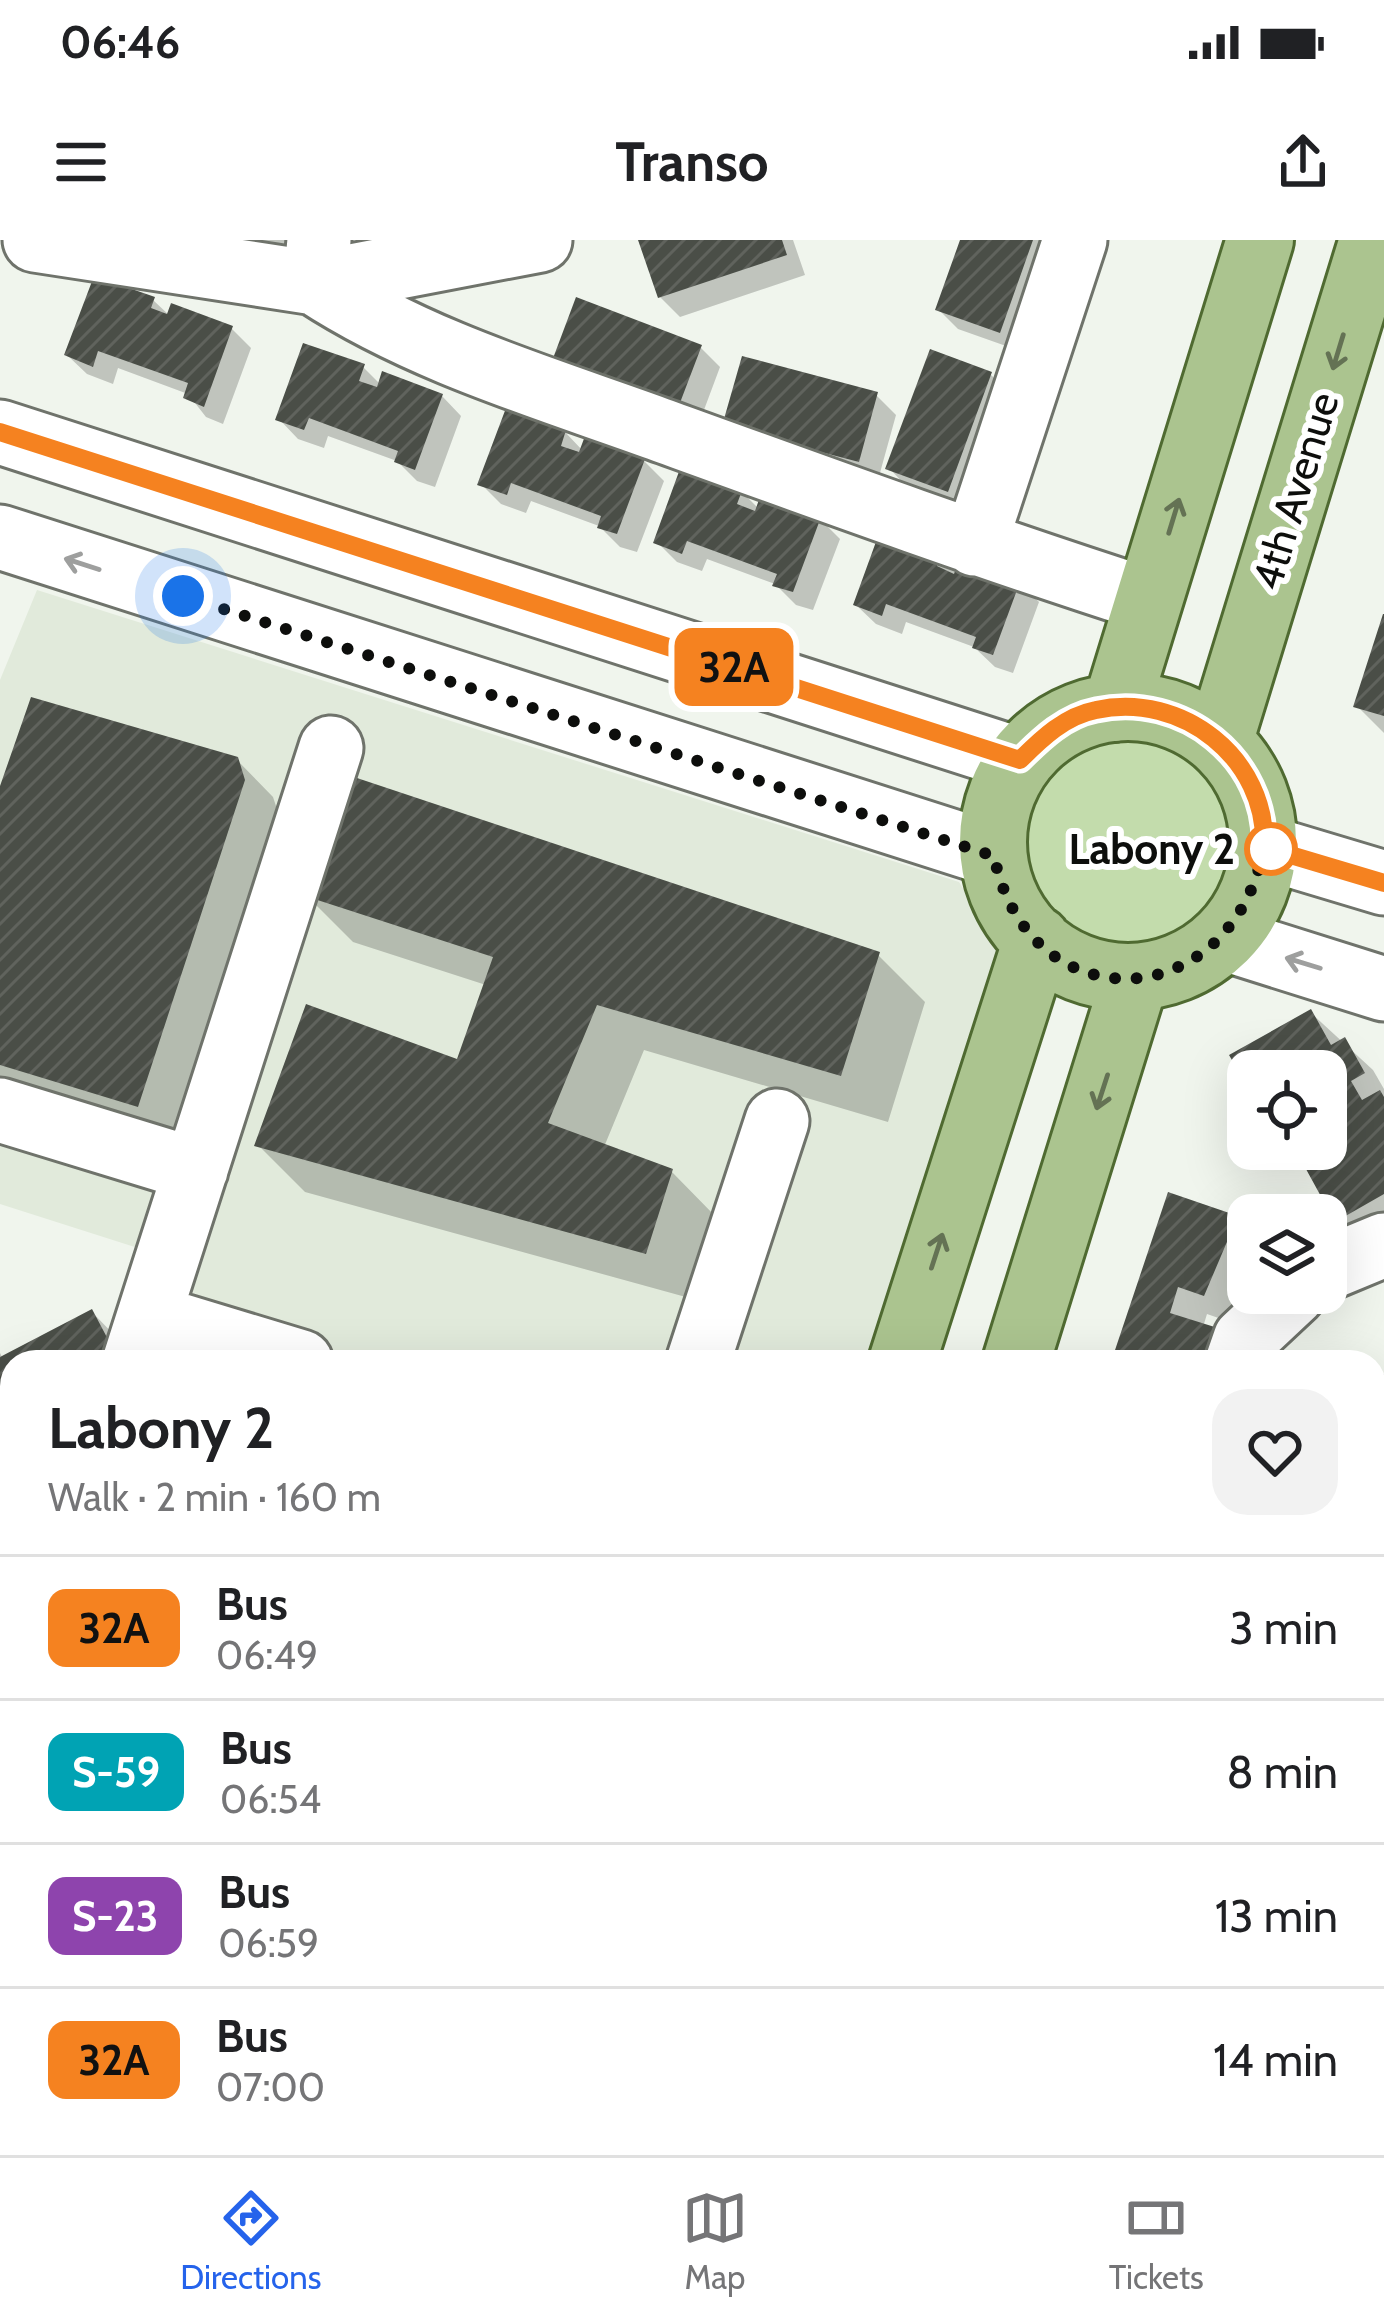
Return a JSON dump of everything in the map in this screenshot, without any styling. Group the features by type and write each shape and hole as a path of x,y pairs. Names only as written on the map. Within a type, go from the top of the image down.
{"main road":[{"path":"1116,708 1260,240"},
{"name":"4th Avenue","path":"1219,742 1372,240"},
{"path":"1141,706 1196,723 1232,753 1257,794 1264,847 1256,887 1222,938 1202,956 1135,980 1114,980 1066,963 1025,932 1001,891 994,856 999,798 1020,760 1051,730 1094,710 1116,708 1141,706"},
{"path":"906,1350 1036,940"},
{"path":"1020,1350 1135,980"}],"street":[{"path":"35,240 317,261 540,240"},
{"path":"975,544 1075,240"},
{"path":"317,261 356,310 490,368 975,544 1148,600"},
{"path":"0,432 1020,760"},
{"path":"0,537 994,856"},
{"path":"218,1350 141,1339 332,748"},
{"path":"1264,847 1384,883"},
{"path":"1222,938 1384,989"},
{"path":"0,1110 196,1170"},
{"path":"702,1350 777,1121"},
{"path":"1347,1260 1384,1246"},
{"path":"1241,1350 1245,1339 1272,1314"}],"shaded area":[{"path":"37,590 959,882 1008,960 887,1350 313,1350 132,1295 141,1249 0,1204 0,680"}],"green space":[{"path":"1129,738 1169,746 1202,769 1225,802 1233,842 1225,882 1202,915 1169,938 1129,946 1089,938 1056,915 1033,882 1025,842 1033,802 1056,769 1089,746"}],"building":[{"path":"638,240 782,240 787,255 658,298"},
{"path":"960,240 1033,240 1000,333 935,310"},
{"path":"94,276 155,297 151,308 167,314 171,303 233,326 204,407 183,398 188,383 98,351 93,367 64,355"},
{"path":"576,297 702,345 678,408 552,361"},
{"path":"303,343 365,364 359,381 377,387 382,371 443,394 415,470 394,462 398,451 309,418 304,430 275,420"},
{"path":"930,349 992,372 948,492 885,469"},
{"path":"742,356 878,392 859,462 722,426"},
{"path":"506,408 566,430 561,446 579,452 585,436 645,459 617,534 597,528 601,516 511,483 507,495 477,485"},
{"path":"681,466 743,488 737,504 755,511 761,494 821,517 793,592 772,586 777,574 687,541 682,554 653,543"},
{"path":"881,528 942,551 937,566 954,574 960,557 1021,579 993,655 972,648 976,637 886,604 882,616 853,605"},
{"path":"1384,614 1384,716 1353,707"},
{"path":"31,697 238,757 245,780 138,1107 0,1065 0,786"},
{"path":"345,774 880,952 841,1076 597,1005 548,1123 673,1169 646,1254 254,1146 306,1004 457,1059 493,957 302,895"},
{"path":"1311,1009 1331,1045 1345,1037 1365,1073 1351,1081 1362,1100 1380,1090 1384,1097 1384,1194 1347,1215 1347,1194 1320,1194 1307,1170 1347,1170 1347,1050 1238,1050"},
{"path":"1168,1192 1227,1212 1227,1242 1204,1296 1178,1287 1170,1313 1221,1329 1214,1350 1115,1350"},
{"path":"92,1309 112,1347 106,1350 13,1350"}],"bus line":[{"name":"32A","path":"0,432 1020,760 1051,730 1094,710 1141,706 1196,723 1232,753 1257,794 1264,847 1384,883"}],"place":[{"name":"Labony 2","path":"1271,849"}],"route":[{"path":"183,596 994,856 1001,891 1025,932 1066,963 1114,980 1159,975 1202,956 1237,923 1256,887 1264,847 1271,849"}]}
